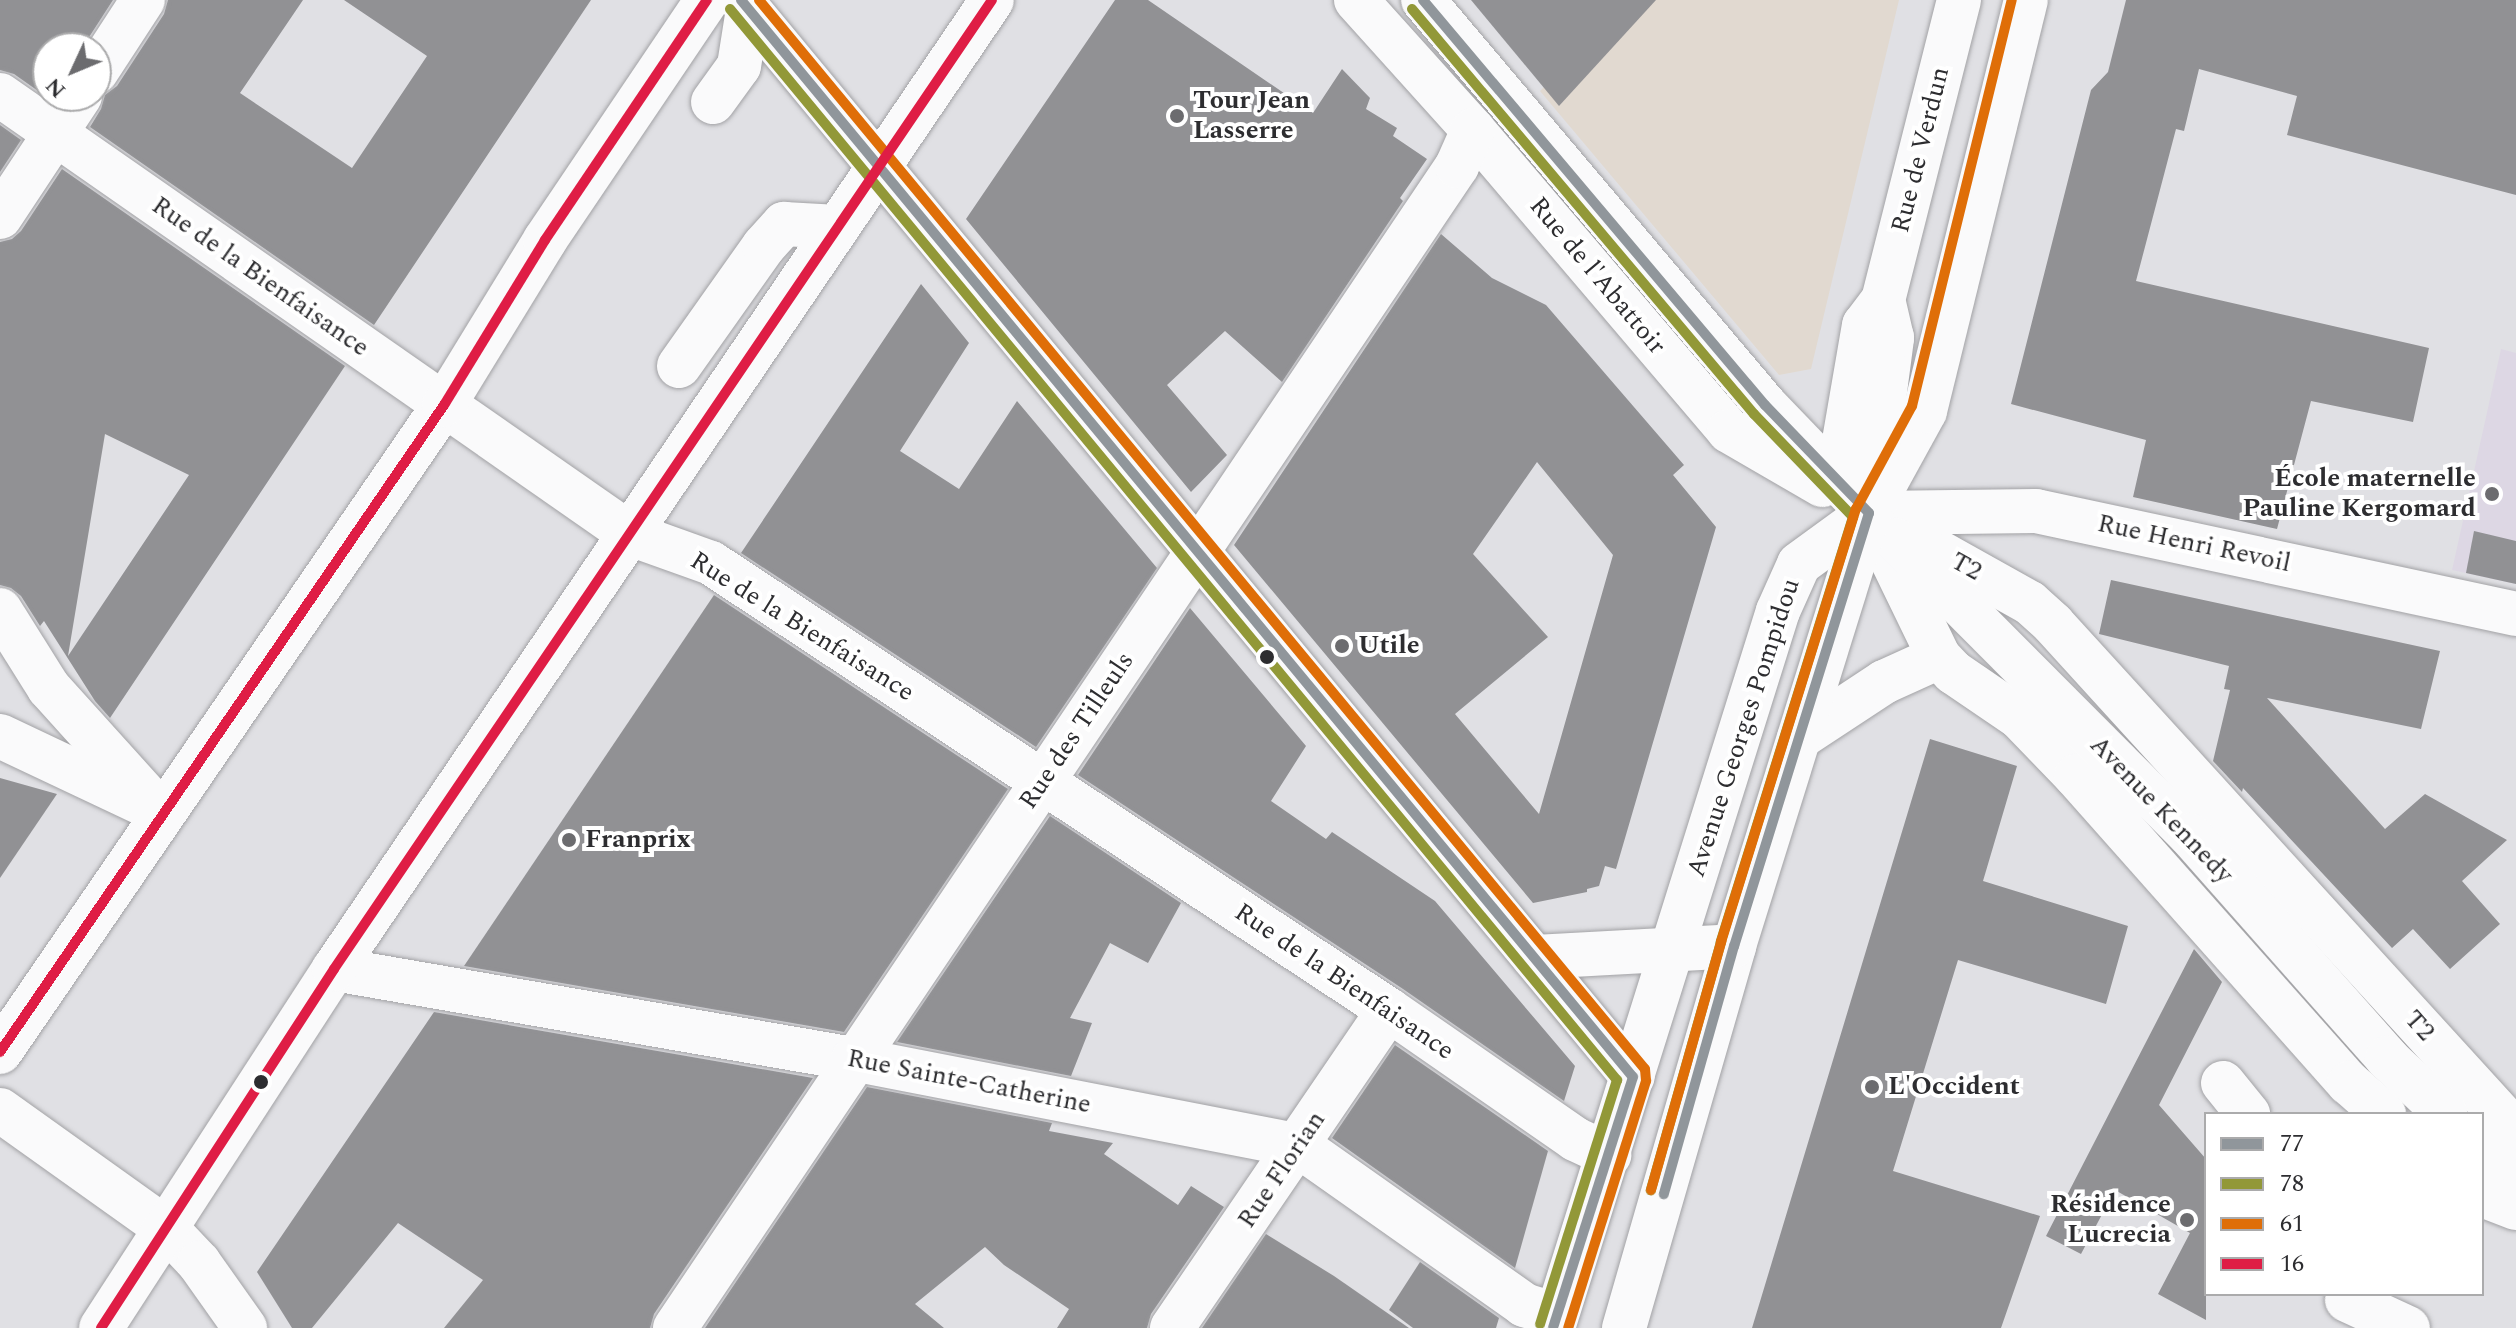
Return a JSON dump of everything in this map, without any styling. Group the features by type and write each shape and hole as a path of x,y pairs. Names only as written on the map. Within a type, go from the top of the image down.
{"street":[{"path":"112,47 143,0"},
{"path":"101,1328 334,969 992,0"},
{"name":"Rue de l'Abattoir","path":"1356,0 1473,130 1729,431 1869,513"},
{"name":"T2","path":"1423,0 1765,405 1869,513 2030,603 2053,624 2516,1132"},
{"name":"Rue de Verdun","path":"1869,513 1892,338 1883,300 1959,0"},
{"path":"1799,738 1884,682 1939,657 1869,513 1925,411 2026,0"},
{"path":"732,3 879,167 1633,1077"},
{"path":"713,102 739,66 732,3"},
{"path":"0,1052 444,405 545,240 732,3"},
{"name":"Rue de la Bienfaisance","path":"0,95 630,534 711,563 1389,1010 1575,1139 1609,1155"},
{"path":"0,217 70,112"},
{"name":"Rue des Tilleuls","path":"675,1328 853,1059 1457,166 1473,130"},
{"path":"679,366 764,246 784,224 838,227"},
{"name":"Rue Henri Revoil","path":"1869,513 2036,511 2516,614"},
{"name":"Avenue Georges Pompidou","path":"1624,1328 1734,946 1869,513"},
{"name":"Avenue Georges Pompidou","path":"1555,1322 1778,611 1799,564 1869,513"},
{"name":"Avenue Kennedy","path":"1869,513 2190,835 2387,1058 2444,1112"},
{"path":"0,610 49,688 162,813"},
{"name":"Avenue Kennedy","path":"1939,657 1953,672 2019,717 2057,756 2349,1083 2382,1112"},
{"path":"49,688 5,737 162,813"},
{"path":"1534,957 1734,946"},
{"name":"Rue Sainte-Catherine","path":"334,969 853,1059 1299,1146 1524,1305 1555,1322"},
{"name":"Rue Florian","path":"1172,1328 1389,1010"},
{"path":"0,1110 167,1229 199,1263 245,1328"},
{"path":"2484,1149 2516,1173"},
{"path":"2484,1196 2516,1208"},
{"path":"2343,1307 2408,1328"}],"shaded area":[{"path":"1596,0 1899,0 1811,369 1779,375 1540,91 1614,18"},
{"name":"École maternelle Pauline Kergomard","path":"2501,349 2516,353 2516,584 2452,570"}],"building":[{"path":"0,0 113,0 92,32 32,32 32,87 14,74 0,70"},
{"path":"168,0 303,0 240,93 352,168 427,56 344,0 591,0 374,325 90,127 99,112 112,112 112,90 164,14"},
{"path":"1115,0 1148,0 1313,113 1342,69 1370,98 1366,109 1397,128 1393,136 1427,159 1400,198 1403,201 1282,382 1225,331 1167,385 1227,455 1191,492 966,219"},
{"path":"1471,0 1656,0 1559,106"},
{"path":"2126,0 2516,0 2516,195 2287,135 2297,96 2199,69 2184,131 2176,129 2136,281 2429,348 2413,422 2311,401 2277,529 2133,497 2146,440 2011,404 2091,90 2108,72"},
{"path":"0,125 21,140 0,172"},
{"path":"62,169 345,366 110,718 95,701 44,621 40,626 21,596 11,588 0,585 0,242 12,239 21,231","holes":["105,434 189,475 68,656"]},
{"path":"1441,234 1492,278 1546,305 1684,465 1673,475 1716,527 1616,869 1605,866 1599,886 1587,889 1587,892 1533,903 1234,545","holes":["1537,462 1613,555 1539,814 1455,714 1548,637 1473,554"]},
{"path":"921,284 969,343 900,451 959,489 1017,401 1157,568 1036,747 741,553"},
{"path":"2474,531 2516,541 2516,584 2466,573"},
{"path":"2111,580 2440,651 2421,729 2267,698 2385,829 2425,794 2507,840 2462,881 2500,924 2450,969 2413,929 2392,948 2243,788 2242,792 2213,761 2230,690 2224,689 2229,666 2099,634"},
{"path":"714,595 1008,789 844,1032 464,966"},
{"path":"1190,608 1306,746 1271,801 1326,839 1332,832 1435,901 1575,1066 1564,1101 1403,989 1078,775"},
{"name":"L'Occident","path":"1930,739 2017,766 1983,881 2128,926 2106,1004 1958,960 1893,1171 2040,1216 2001,1328 1752,1328"},
{"path":"0,778 57,794 0,878"},
{"path":"1050,816 1181,903 1148,963 1110,943 1070,1018 1092,1023 1071,1076 897,1042"},
{"path":"2194,949 2222,982 2159,1105 2204,1157 2206,1320 2158,1294 2190,1233 2115,1190 2081,1254 2046,1236"},
{"path":"434,1012 813,1078 654,1314 650,1328 444,1328 483,1280 398,1223 312,1328 292,1328 257,1272"},
{"path":"1395,1045 1548,1151 1515,1268 1332,1138"},
{"path":"867,1087 1052,1123 1049,1131 1113,1143 1104,1154 1178,1205 1191,1186 1224,1207 1151,1314 1147,1328 1057,1328 1069,1309 1004,1265 985,1247 915,1304 944,1328 705,1328"},
{"path":"1266,1234 1334,1276 1409,1328 1202,1328"},
{"path":"1420,1262 1499,1318 1496,1328 1413,1328 1389,1310"}],"transit line":[{"name":"16","path":"0,1052 444,405 545,240 707,0"},
{"name":"77","path":"741,0 1633,1077 1553,1328"},
{"name":"61","path":"759,0 1645,1069 1646,1081 1568,1328"},
{"name":"16","path":"101,1328 334,969 992,0"},
{"name":"77","path":"1423,0 1765,405 1869,513 1734,946 1664,1194"},
{"name":"61","path":"1651,1190 1721,942 1856,509 1912,406 2012,0"},
{"name":"78","path":"730,9 1617,1080 1540,1324"},
{"name":"78","path":"1412,9 1754,414 1853,517 1721,942 1651,1190"}],"place":[{"name":"Tour Jean Lasserre","path":"1177,116"},
{"name":"École maternelle Pauline Kergomard","path":"2492,494"},
{"name":"Utile","path":"1342,646"},
{"name":"Franprix","path":"569,840"},
{"name":"L'Occident","path":"1872,1087"},
{"name":"Résidence Lucrecia","path":"2187,1220"}]}
